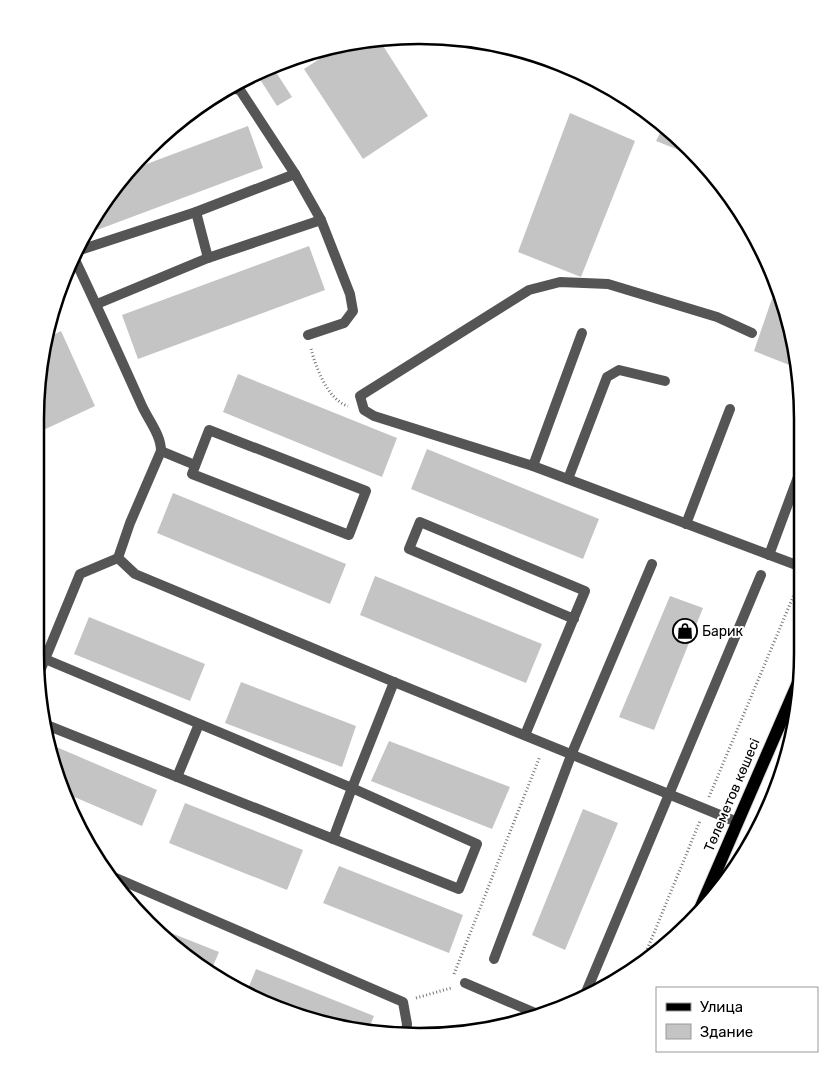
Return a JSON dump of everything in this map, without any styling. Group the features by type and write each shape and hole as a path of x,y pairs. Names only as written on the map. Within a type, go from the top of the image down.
{"main road":[{"name":"Төлеметов көшесі","path":"706,894 792,695"}],"street":[{"path":"239,90 295,174 321,220 350,294 353,311 344,323 308,335"},
{"path":"84,249 196,212 295,174"},
{"path":"196,212 208,258"},
{"path":"96,304 208,258 321,220"},
{"path":"51,727 459,890 477,844 352,788 45,659 80,574 118,558 130,523 161,451 161,442 77,265"},
{"path":"752,333 717,317 608,284 560,282 529,290 360,396 364,410 374,416 532,466 794,564"},
{"path":"532,466 582,332"},
{"path":"568,479 606,377 619,370 665,381"},
{"path":"686,524 730,408"},
{"path":"209,430 366,491 349,535 192,474 195,465 209,430"},
{"path":"161,451 195,465"},
{"path":"769,555 794,488"},
{"path":"525,735 574,619 585,591 420,522 409,549 574,619"},
{"path":"118,558 134,574 668,794 705,807 737,822"},
{"path":"494,959 572,753 652,564"},
{"path":"587,989 762,575"},
{"path":"333,839 394,682"},
{"path":"177,777 199,724"},
{"path":"120,879 404,1002 407,1028"},
{"path":"465,984 530,1011"}],"path":[{"path":"308,335 313,356 329,391 342,404 364,410"},
{"path":"646,952 794,594"},
{"path":"465,984 453,975 545,743"},
{"path":"404,1002 465,984"}],"building":[{"path":"383,46 428,116 363,159 304,69 323,57 346,51"},
{"path":"276,72 292,97 277,106 260,79"},
{"path":"570,113 635,141 581,277 518,252"},
{"path":"248,126 263,168 94,231 121,191 143,165"},
{"path":"660,132 680,151 656,141"},
{"path":"309,246 325,290 138,359 122,315"},
{"path":"773,295 790,365 754,351"},
{"path":"61,331 95,406 44,430 47,370 54,335"},
{"path":"238,374 397,438 382,477 223,412"},
{"path":"427,449 599,519 583,559 411,489"},
{"path":"173,493 346,564 330,604 157,533"},
{"path":"375,576 542,644 526,683 360,615"},
{"path":"670,596 703,608 654,730 619,717"},
{"path":"89,617 205,664 190,701 74,654"},
{"path":"241,682 356,726 342,767 225,723"},
{"path":"389,741 510,787 492,829 371,781"},
{"path":"56,747 157,790 142,826 72,796"},
{"path":"185,803 303,850 287,890 169,843"},
{"path":"583,809 618,823 565,950 532,935"},
{"path":"339,866 463,915 449,953 323,903"},
{"path":"169,932 219,952 213,966"},
{"path":"256,969 374,1016 370,1025 346,1021 298,1008 249,988"}],"place":[{"name":"Барик","path":"685,631"}]}
